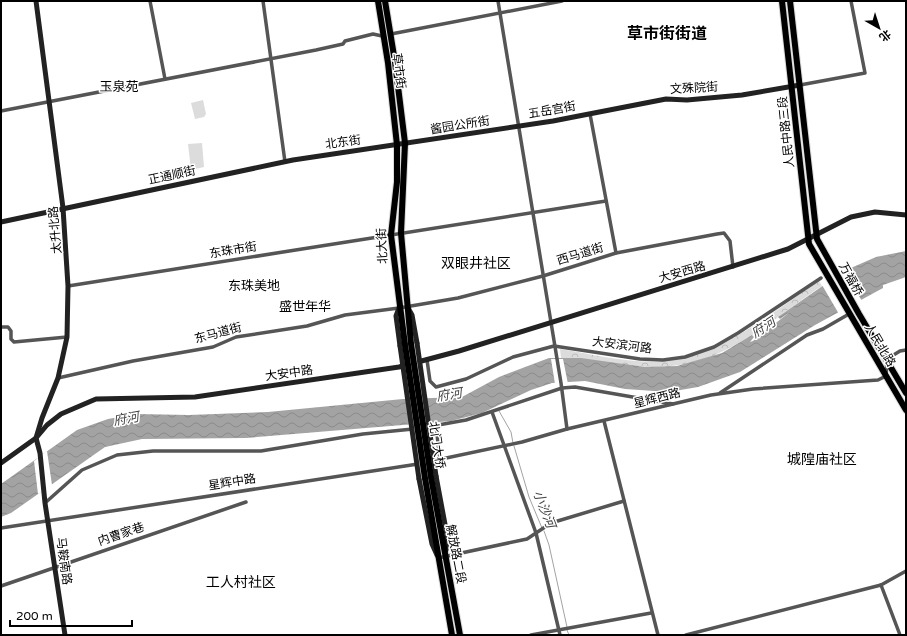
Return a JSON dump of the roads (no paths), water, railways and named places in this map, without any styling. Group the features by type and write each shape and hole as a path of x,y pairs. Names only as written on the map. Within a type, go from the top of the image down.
{"main road":[{"name":"草市街","path":"378,1 382,36 388,63 397,145"},
{"name":"草市街","path":"385,1 404,143"},
{"name":"人民中路三段","path":"782,1 808,239 817,260"},
{"name":"人民中路三段","path":"790,1 817,235 825,254"},
{"name":"北大街","path":"404,143 401,233 408,307 408,345"},
{"name":"北大街","path":"397,145 396,182 391,235 399,308 408,345"},
{"name":"万福桥","path":"825,254 859,314"},
{"name":"万福桥","path":"817,260 848,313"},
{"name":"人民北路","path":"848,313 906,410"},
{"name":"人民北路","path":"859,314 906,393"},
{"name":"北门大桥","path":"408,345 428,478"},
{"name":"解放路二段","path":"428,478 460,635"},
{"name":"解放路二段","path":"428,478 438,558 452,635"}],"street":[{"name":"太升北路","path":"36,1 63,208 68,286 67,338 58,378 42,418 36,438"},
{"path":"150,1 165,79"},
{"path":"263,1 285,162"},
{"path":"498,1 567,429"},
{"path":"390,34 562,1"},
{"path":"800,85 865,73 851,1"},
{"path":"1,111 343,44 345,40 373,34 382,36"},
{"name":"文殊院街","path":"590,114 666,99 687,100 742,94 800,85"},
{"path":"590,114 616,253"},
{"name":"五岳宫街","path":"518,126 590,114"},
{"name":"酱园公所街","path":"404,143 518,126"},
{"name":"北东街","path":"285,162 404,143"},
{"name":"正通顺街","path":"1,222 285,162"},
{"name":"东珠市街","path":"68,286 606,200"},
{"name":"大安西路","path":"550,322 788,249 851,217 864,213 886,212 906,215"},
{"name":"西马道街","path":"408,307 458,298 543,276 616,253 724,233 730,240 733,267"},
{"name":"大安滨河路","path":"427,360 430,381 436,387 466,379 513,356 554,346 640,359 662,360 685,357 714,347 738,334 821,278"},
{"name":"东马道街","path":"58,378 133,361 214,347 236,337 307,326 345,315 408,307"},
{"path":"717,394 807,335 823,330 848,313"},
{"name":"大安中路","path":"1,463 36,438 47,425 61,414 96,399 195,397 378,371 427,360 550,322"},
{"path":"1,327 8,327 11,331 11,339 14,342 67,338"},
{"path":"408,345 428,478"},
{"path":"886,376 887,359 900,350 906,350"},
{"name":"星辉西路","path":"418,464 507,446 567,429 717,394 753,389 870,382 886,376"},
{"path":"45,503 82,470 117,455 153,451 261,451 363,434 436,426 494,411 561,386 575,387 674,404"},
{"path":"494,411 537,532 560,635"},
{"path":"604,421 651,613 658,635"},
{"path":"436,426 440,460"},
{"name":"马鞍南路","path":"36,438 40,453 45,503 65,635"},
{"name":"星辉中路","path":"1,528 418,464"},
{"path":"438,558 445,558 527,539 547,526 624,501"},
{"name":"内曹家巷","path":"1,586 246,502"},
{"path":"686,635 881,585 906,571"},
{"path":"881,585 900,635"},
{"path":"531,635 651,613"}],"water":[{"name":"府河","path":"906,251 906,277 883,285 883,288 815,325 740,372 698,387 669,392 625,389 585,381 552,383 531,390 482,413 451,421 246,438 142,439 105,447 11,513 1,517 1,484 77,430 108,419 136,414 189,415 268,412 403,399 462,397 499,377 549,358 581,358 645,367 677,366 722,353 752,335 754,337 750,342 753,341 791,311 780,319 778,317 844,271 876,257"}],"waterway":[{"name":"小沙河","path":"499,411 511,432 513,443"},
{"name":"小沙河","path":"514,446 529,497 542,528"},
{"name":"小沙河","path":"544,531 549,545 567,627"},
{"name":"小沙河","path":"567,630 569,635"}],"district":[{"name":"草市街街道","path":"667,33"},
{"name":"玉泉苑","path":"119,86"},
{"name":"双眼井社区","path":"476,263"},
{"name":"东珠美地","path":"254,285"},
{"name":"盛世年华","path":"305,306"},
{"name":"城隍庙社区","path":"822,459"},
{"name":"工人村社区","path":"241,582"}]}
